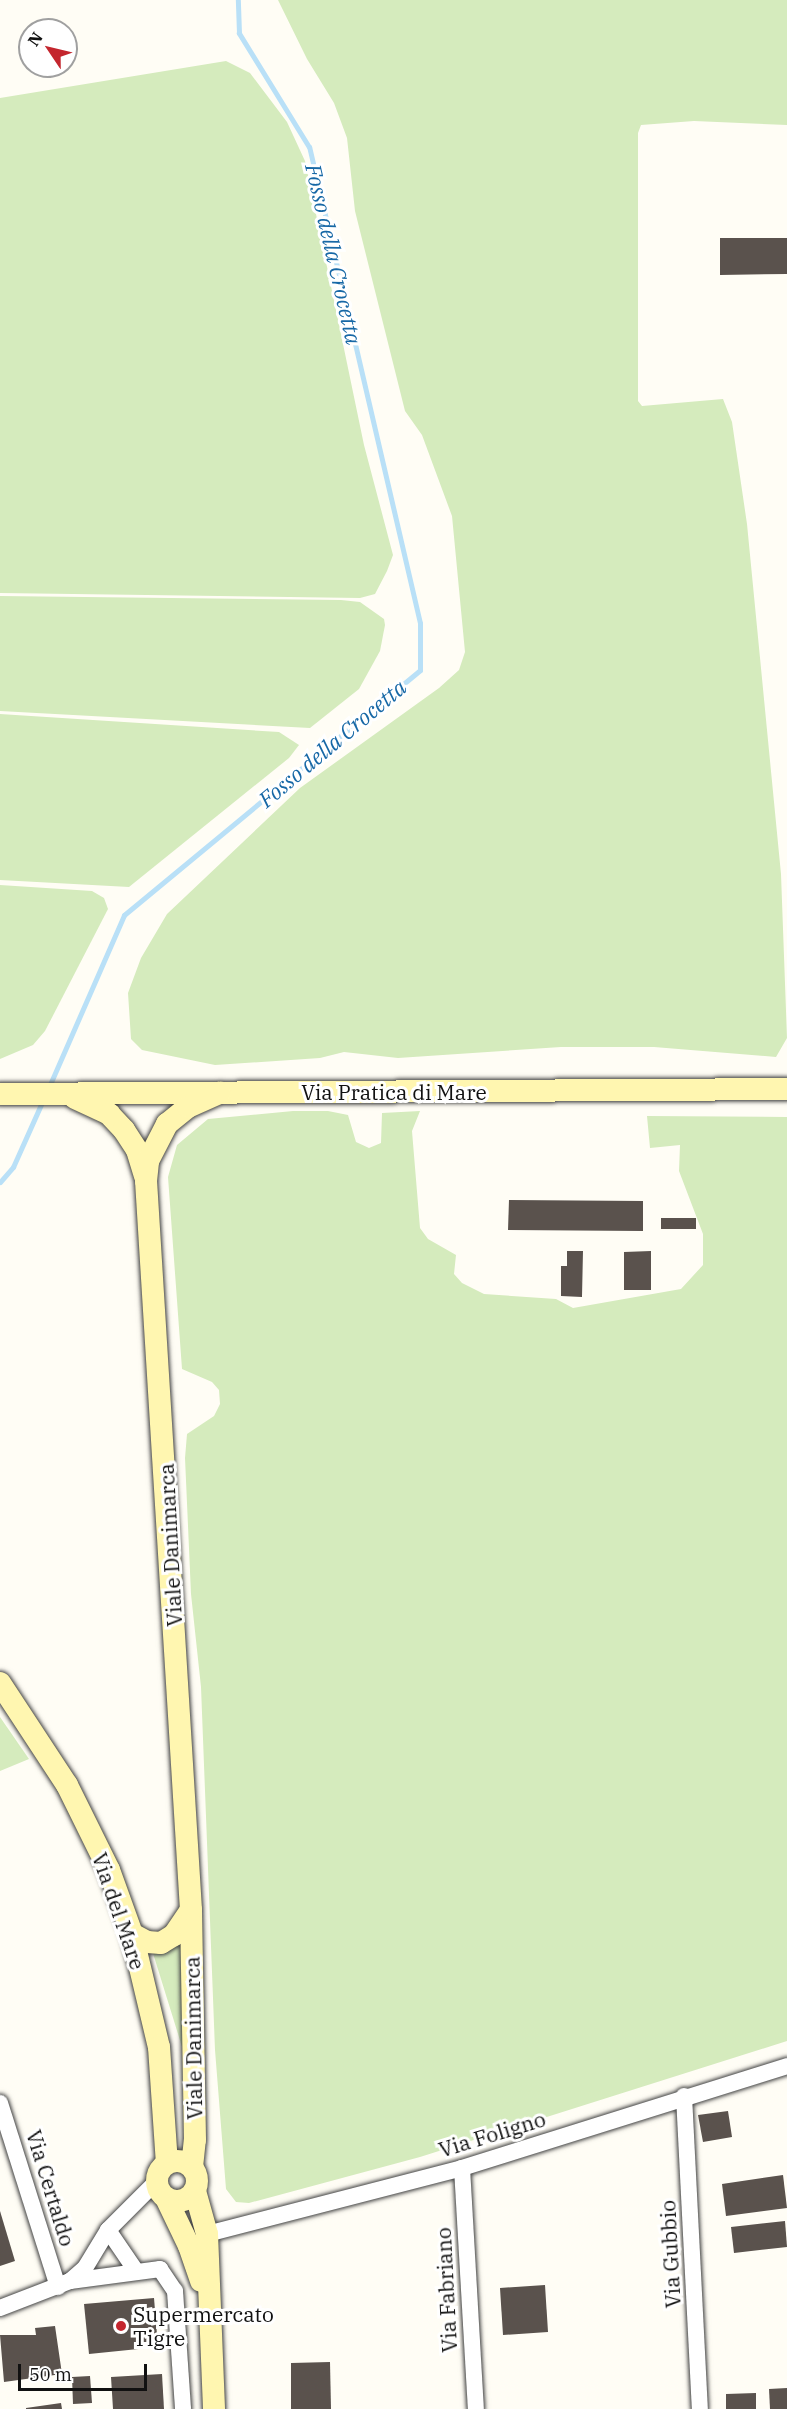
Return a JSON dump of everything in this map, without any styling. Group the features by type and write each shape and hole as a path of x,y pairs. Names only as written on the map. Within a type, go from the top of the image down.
{"main road":[{"name":"Via Pratica di Mare","path":"0,1094 787,1089"},
{"name":"Viale Danimarca","path":"192,2167 195,2140 190,1910 146,1181 148,1161 167,1124 188,1107 220,1093"},
{"name":"Viale Danimarca","path":"65,1094 109,1114 124,1130 137,1149 146,1181"},
{"name":"Via del Mare","path":"0,1683 67,1785 109,1870 132,1934 159,2048 163,2181"},
{"name":"Viale Danimarca","path":"132,1934 147,1942 161,1943 174,1935 190,1910"},
{"path":"163,2181 180,2161 192,2167 197,2178 195,2191 207,2234 207,2299 214,2409"},
{"path":"163,2181 178,2202 195,2191"},
{"path":"163,2181 207,2299"}],"street":[{"name":"Via Foligno","path":"207,2234 462,2168 684,2096 787,2066"},
{"name":"Via Gubbio","path":"684,2096 700,2409"},
{"name":"Via Certaldo","path":"0,2103 64,2284"},
{"name":"Via Fabriano","path":"462,2168 476,2409"},
{"path":"64,2284 85,2268 108,2230 163,2181"},
{"path":"108,2230 136,2271"},
{"path":"0,2308 64,2284 160,2269 175,2291 183,2409"}],"green space":[{"path":"278,0 787,0 787,125 694,121 641,125 638,133 638,401 642,406 723,399 732,422 747,524 781,874 787,1038 776,1057 654,1047 561,1047 398,1058 344,1052 320,1058 215,1065 142,1050 131,1039 128,993 141,958 167,914 300,788 439,688 459,670 465,652 452,516 422,435 405,411 355,211 347,138 334,103 307,59"},
{"path":"226,61 250,73 287,122 305,161 364,445 393,555 387,571 375,594 360,598 0,593 0,98"},
{"path":"0,596 341,600 360,602 384,619 385,625 380,651 359,689 310,728 0,711"},
{"path":"0,714 279,732 299,745 289,758 129,887 0,880"},
{"path":"0,885 92,891 104,898 108,909 45,1031 33,1045 0,1059"},
{"path":"293,1111 328,1111 348,1115 356,1142 369,1148 381,1143 382,1113 420,1111 412,1131 420,1228 428,1239 456,1255 454,1274 462,1283 484,1294 556,1299 573,1308 681,1289 703,1265 703,1234 679,1171 680,1145 650,1148 647,1116 787,1117 787,2041 420,2157 249,2203 236,2202 226,2189 215,2050 201,1687 191,1594 185,1458 187,1434 214,1416 220,1404 219,1390 212,1382 182,1369 168,1177 177,1145 208,1119"},
{"path":"0,1717 29,1759 0,1771"},
{"path":"181,1944 187,2063 152,1950 169,1950"}],"building":[{"path":"720,238 787,238 787,274 720,275"},
{"path":"509,1200 643,1201 643,1231 508,1230"},
{"path":"661,1218 696,1218 696,1229 661,1229"},
{"path":"567,1251 583,1251 582,1297 561,1296 561,1266 567,1266"},
{"path":"651,1251 651,1290 624,1290 624,1252"},
{"path":"728,2111 732,2137 703,2142 698,2115"},
{"path":"783,2175 787,2208 726,2216 722,2184"},
{"path":"0,2211 15,2261 0,2266"},
{"path":"785,2221 787,2247 734,2253 731,2227"},
{"path":"545,2285 548,2332 503,2335 500,2288"},
{"name":"Supermercato Tigre","path":"154,2298 158,2347 89,2354 84,2304"},
{"path":"55,2326 62,2374 4,2382 0,2335 36,2335 35,2328"},
{"path":"330,2362 331,2409 291,2409 291,2363"},
{"path":"162,2374 164,2409 113,2409 111,2377"},
{"path":"90,2376 92,2403 73,2404 72,2377"},
{"path":"787,2388 787,2409 770,2409 769,2389"},
{"path":"756,2393 756,2409 726,2409 726,2394"},
{"path":"61,2403 62,2409 26,2409 26,2408"}],"waterway":[{"name":"Fosso della Crocetta","path":"48,1089 124,915 420,670 420,623 309,147 239,33 238,0"},
{"name":"Fosso della Crocetta","path":"0,1182 13,1167 43,1100"}],"place":[{"name":"Supermercato Tigre","path":"121,2326"}]}
